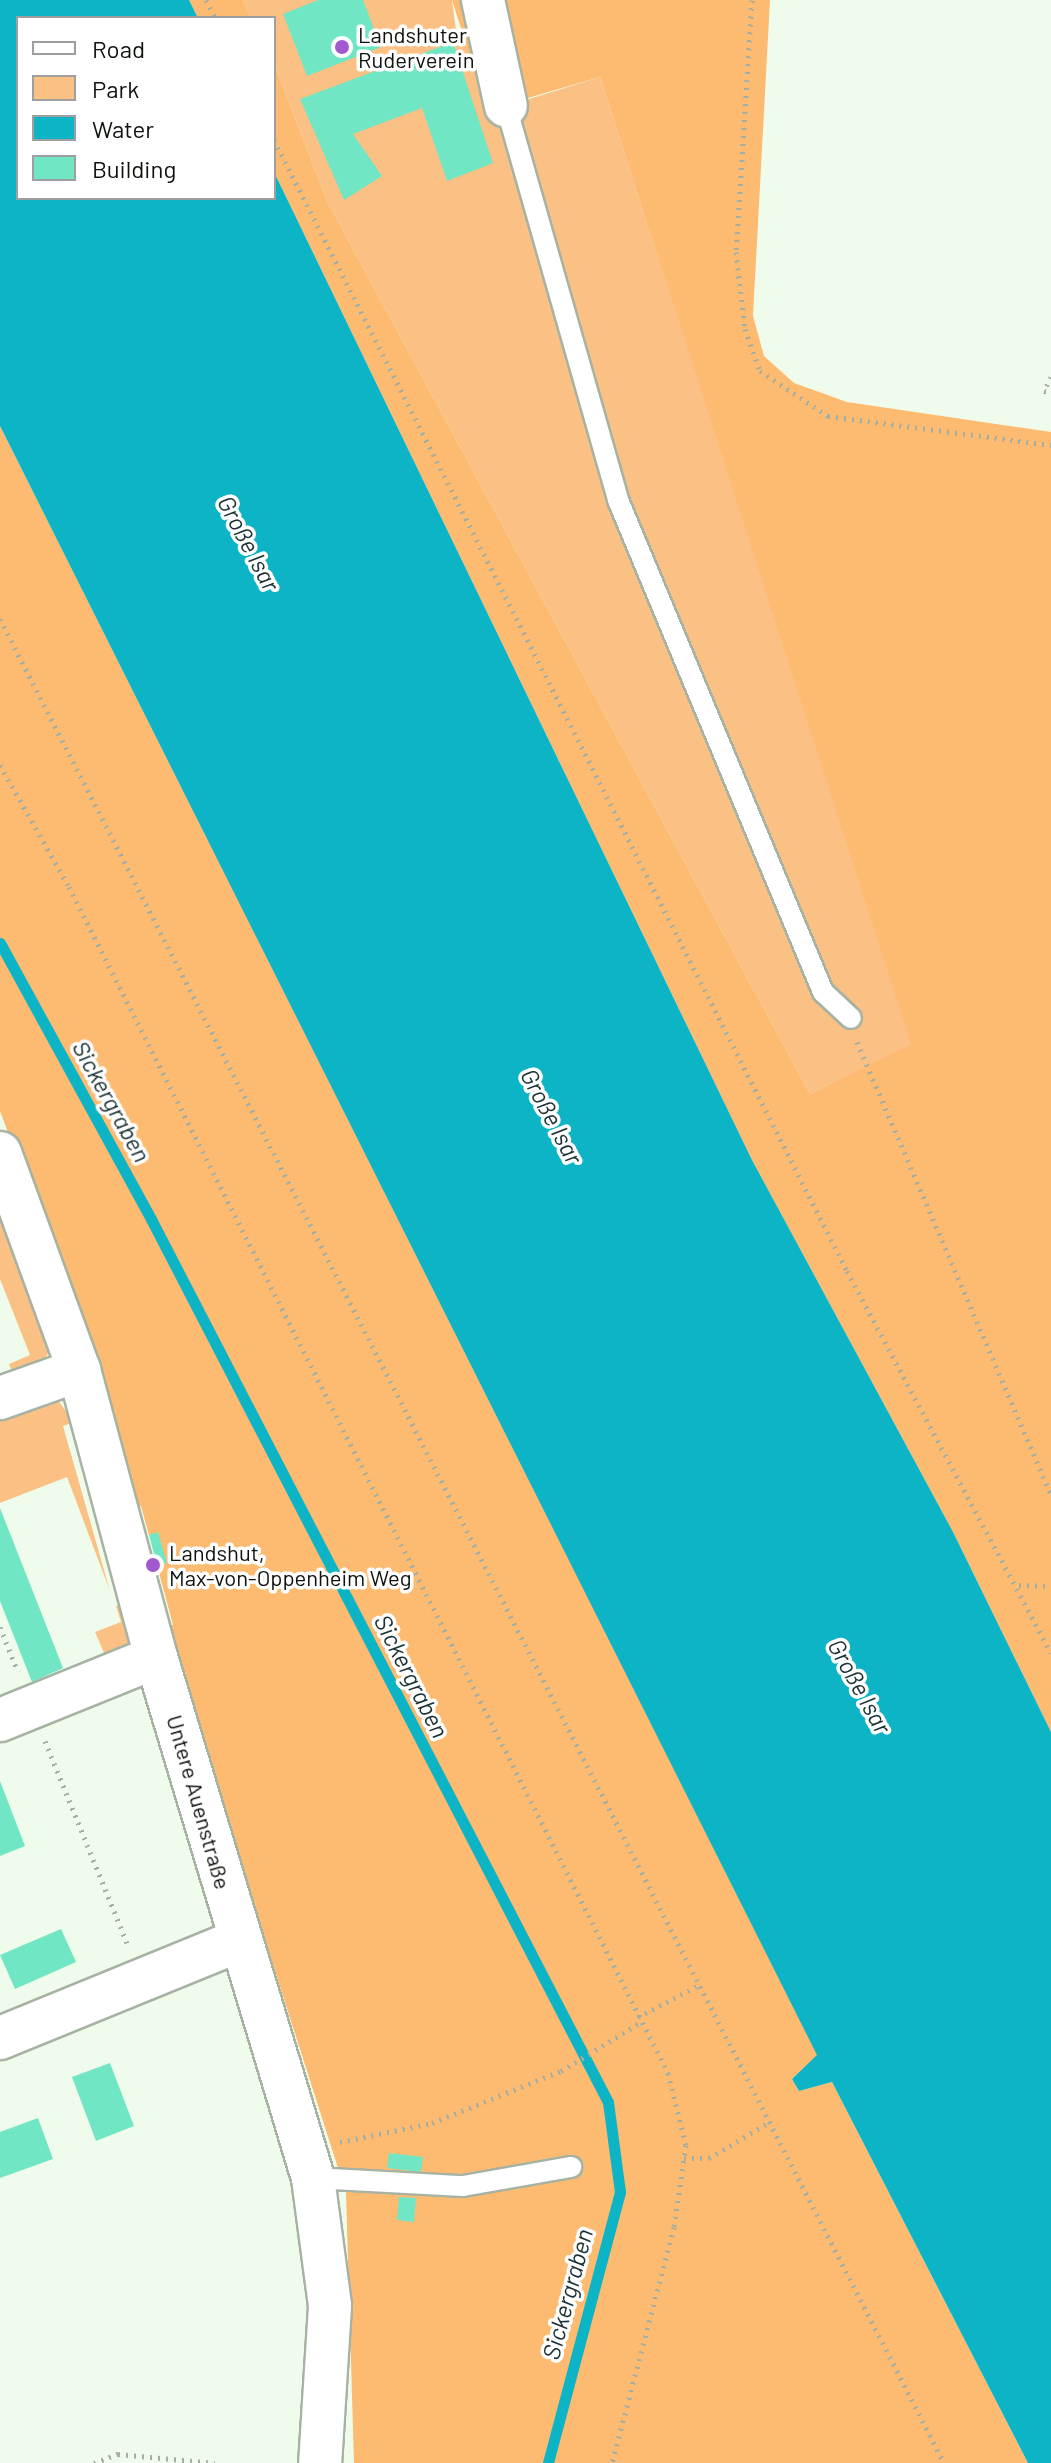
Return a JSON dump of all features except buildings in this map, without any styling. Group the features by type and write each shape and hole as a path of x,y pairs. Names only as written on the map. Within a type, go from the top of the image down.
{"street":[{"path":"483,0 506,106"},
{"name":"Untere Auenstraße","path":"0,1153 79,1370 156,1657 309,2165 330,2306 320,2463"},
{"path":"0,1398 79,1370"},
{"path":"16,1714 156,1657"},
{"path":"0,2038 240,1940"}],"lane":[{"path":"506,106 618,500 823,992 851,1018"},
{"path":"309,2165 463,2186 571,2167"}],"path":[{"path":"752,0 736,252 745,329 760,371 828,416 1051,445"},
{"path":"276,144 847,1271 1019,1585 1051,1653"},
{"path":"1051,377 1044,391 1051,393"},
{"path":"0,619 944,2463"},
{"path":"0,765 83,916 668,2073 684,2158 674,2227 612,2463"},
{"path":"863,1068 1051,1494"},
{"path":"1019,1585 1051,1586"},
{"path":"0,1627 16,1714 142,1981"},
{"path":"309,2165 432,2123 576,2063 595,2053 640,2019 701,1984"},
{"path":"684,2158 720,2154 771,2121"},
{"path":"94,2463 118,2454 215,2463"}],"green space":[{"path":"243,0 452,0 456,30 506,106 600,77 912,1044 810,1094 327,201 276,69 276,16 250,16"},
{"path":"0,1196 50,1347 43,1367 15,1379 9,1364 30,1355 0,1279"},
{"path":"55,1396 74,1422 63,1426 110,1591 67,1477 0,1503 0,1411"},
{"path":"125,1603 130,1641 108,1662 95,1632 121,1622 116,1606"}],"shaded area":[{"path":"189,0 243,0 250,16 197,16"},
{"path":"452,0 770,0 753,316 764,356 794,383 847,402 1051,432 1051,1732 953,1532 752,1160 276,176 276,69 327,201 810,1094 911,1044 600,77 487,110"},
{"path":"0,426 818,2055 792,2079 799,2091 832,2082 1028,2463 354,2463 346,2193 165,1627 173,1625 157,1565 166,1563 158,1533 149,1535 141,1506 133,1508 99,1377 0,1111"}],"water":[{"name":"Große Isar","path":"0,0 189,0 197,16 16,16 16,200 276,200 276,176 752,1160 953,1532 1051,1732 1051,2463 1028,2463 832,2082 799,2091 792,2079 817,2055 0,426"}],"waterway":[{"name":"Sickergraben","path":"0,943 151,1219 608,2102 620,2192 548,2463"}],"place":[{"name":"Landshuter Ruderverein","path":"342,47"},
{"name":"Landshut, Max-von-Oppenheim Weg","path":"153,1565"}]}
